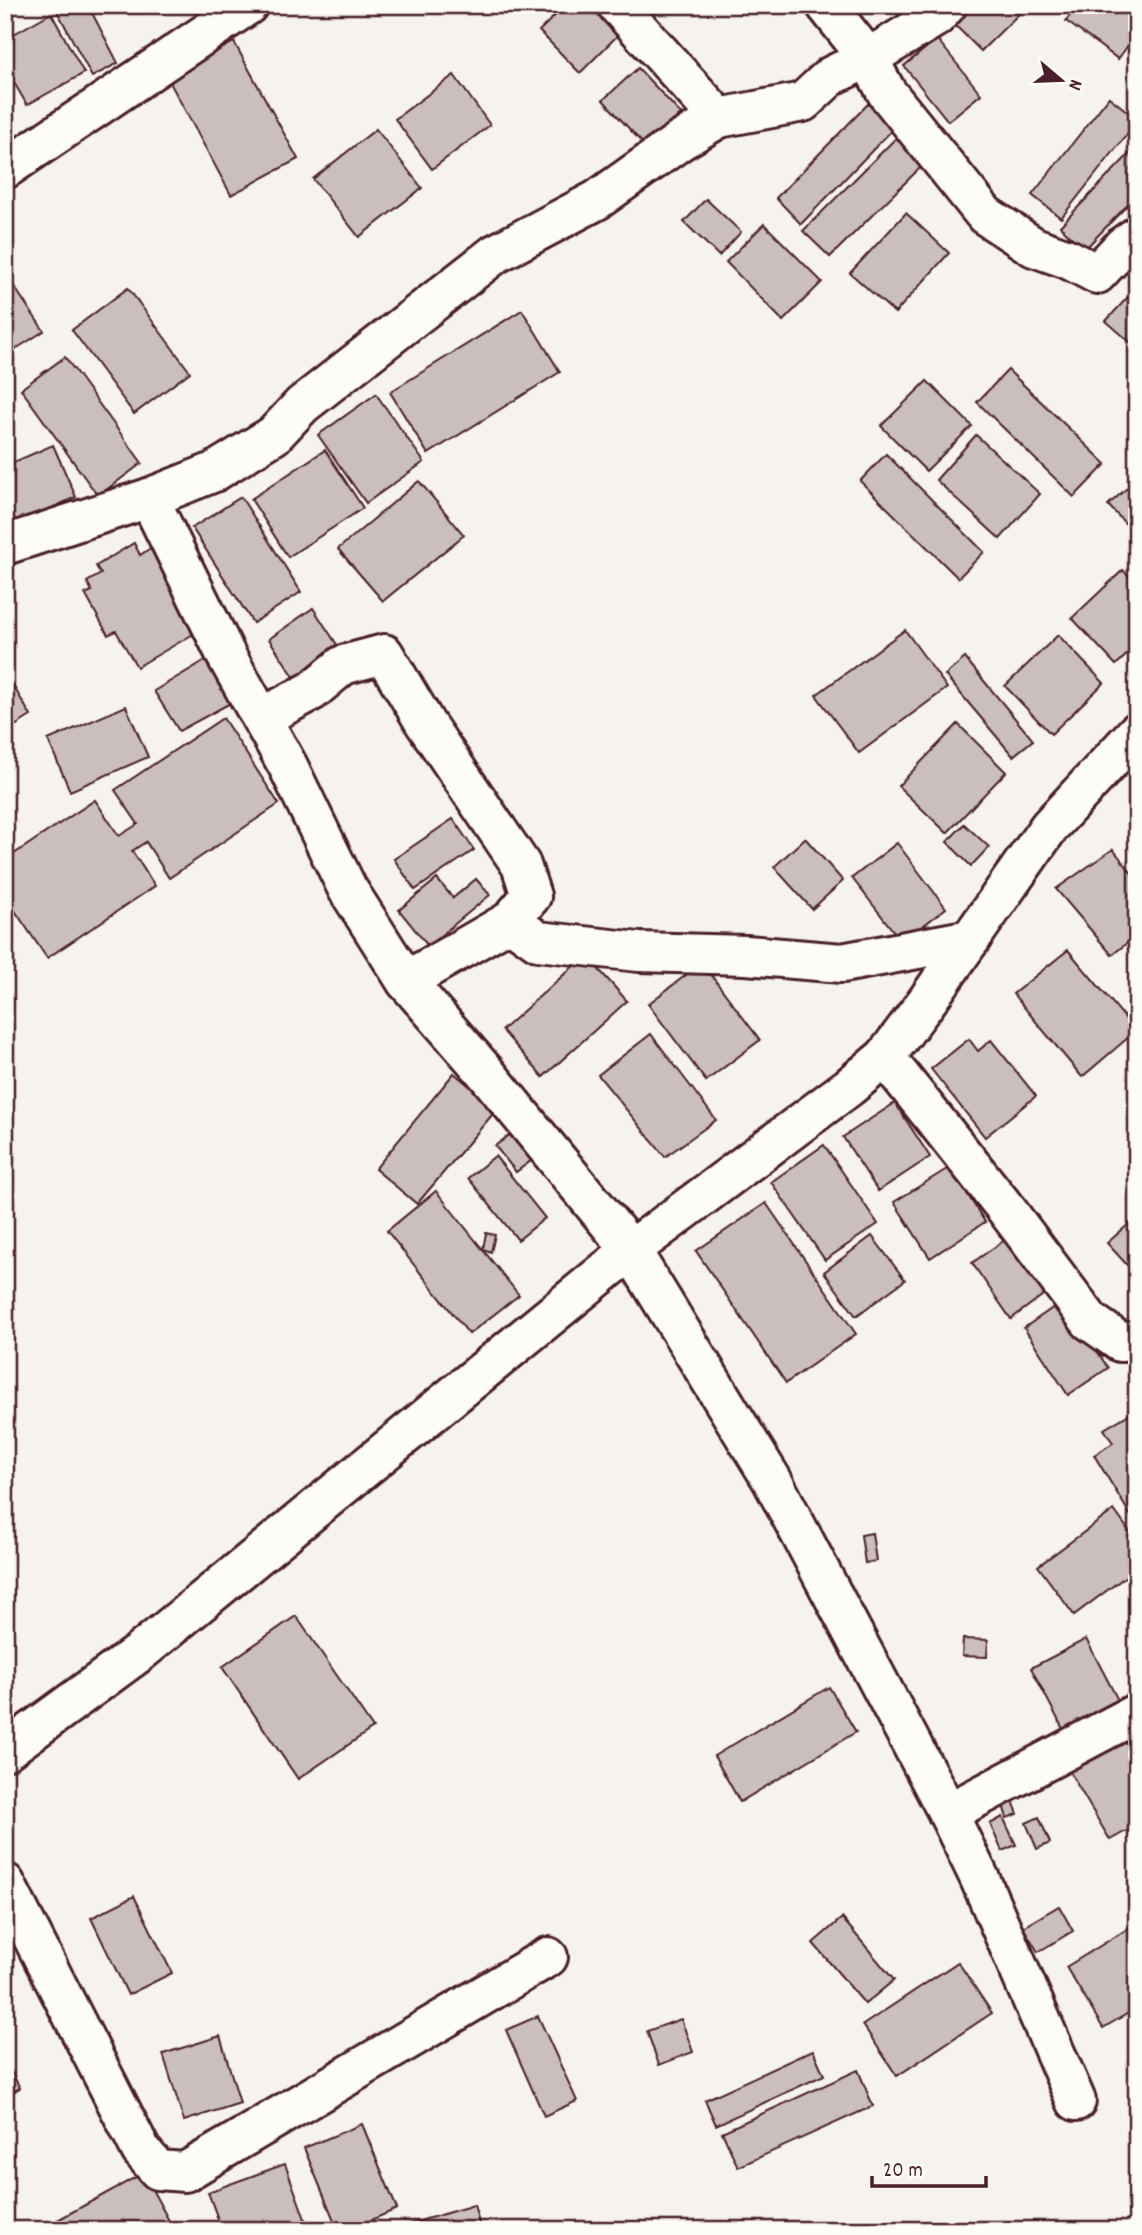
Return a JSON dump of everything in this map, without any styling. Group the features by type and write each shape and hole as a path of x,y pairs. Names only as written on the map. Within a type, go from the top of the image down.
{"street":[{"path":"5,169 248,5"},
{"path":"617,5 719,118"},
{"path":"826,5 868,58 887,93 985,215 1034,247 1068,259 1097,274 1124,245 1137,236"},
{"path":"5,545 149,498 214,472 274,435 302,405 495,254 597,200 680,141 719,118 803,102 831,76 868,58 936,16 947,5"},
{"path":"149,498 228,657 288,766 347,888 406,981 487,1074 631,1250 772,1480 948,1813 1076,2101"},
{"path":"261,718 312,691 343,665 384,654 425,723 521,865 531,896 510,921 406,981"},
{"path":"5,1751 140,1652 631,1250 849,1087 885,1057 1049,827 1137,732"},
{"path":"510,921 538,941 639,952 746,955 842,963 971,939"},
{"path":"885,1057 1006,1209 1090,1321 1120,1342 1137,1341"},
{"path":"948,1813 1137,1713"},
{"path":"5,1884 141,2150 158,2170 185,2172 548,1957"}],"building":[{"path":"54,5 88,5 118,63 92,77"},
{"path":"566,5 589,5 618,35 580,73 539,31"},
{"path":"963,5 1028,5 981,51 949,19"},
{"path":"1077,5 1137,5 1137,33 1118,59 1066,21"},
{"path":"51,13 84,73 27,105 5,67 5,39"},
{"path":"937,39 981,94 948,121 904,66"},
{"path":"234,42 298,159 231,195 168,79"},
{"path":"638,68 681,114 645,146 603,100"},
{"path":"454,75 490,125 432,169 395,119"},
{"path":"1109,97 1137,119 1137,122 1061,218 1032,195"},
{"path":"868,104 894,128 801,224 776,198"},
{"path":"376,129 422,188 359,237 313,179"},
{"path":"899,135 926,162 830,257 803,231"},
{"path":"1137,146 1137,195 1084,250 1060,226"},
{"path":"706,199 741,232 719,256 684,222"},
{"path":"906,213 949,253 895,313 850,273"},
{"path":"764,224 822,282 783,321 726,262"},
{"path":"5,273 44,331 11,352 5,344"},
{"path":"1137,287 1137,348 1106,321"},
{"path":"128,288 190,372 134,414 72,330"},
{"path":"522,310 560,372 428,454 390,392"},
{"path":"65,357 142,463 98,496 21,389"},
{"path":"1008,370 1106,464 1074,497 977,402"},
{"path":"927,381 972,426 926,471 881,426"},
{"path":"376,394 424,462 366,503 318,435"},
{"path":"976,435 1040,494 1000,539 936,480"},
{"path":"53,445 76,497 16,524 5,500 5,466"},
{"path":"325,450 363,508 288,557 251,499"},
{"path":"886,454 984,552 958,578 860,481"},
{"path":"1137,479 1137,536 1108,505"},
{"path":"419,481 464,535 383,601 338,549"},
{"path":"241,497 301,592 253,623 192,528"},
{"path":"134,543 140,555 154,546 202,629 137,667 116,631 108,635 85,594 92,591 87,582 101,574 96,566"},
{"path":"1123,570 1137,585 1137,645 1116,665 1072,618"},
{"path":"313,608 345,657 301,687 269,639"},
{"path":"905,630 947,688 859,753 816,695"},
{"path":"1058,635 1104,683 1051,734 1005,686"},
{"path":"211,657 236,700 179,731 154,691"},
{"path":"965,658 1033,740 1013,756 945,675"},
{"path":"5,672 31,716 5,732"},
{"path":"126,706 148,757 70,791 48,740"},
{"path":"223,718 279,804 169,878 146,842 132,851 155,886 47,958 5,896 5,860 95,800 119,836 138,824 115,790"},
{"path":"958,724 1006,772 947,833 898,786"},
{"path":"453,819 474,850 415,890 394,859"},
{"path":"964,824 989,847 971,866 947,842"},
{"path":"805,838 843,881 812,909 774,867"},
{"path":"897,843 946,908 902,942 852,878"},
{"path":"1113,849 1137,880 1137,935 1112,955 1056,889"},
{"path":"437,879 453,898 476,879 490,895 428,946 399,910"},
{"path":"1068,950 1136,1031 1082,1077 1013,994"},
{"path":"586,955 627,1001 543,1077 502,1030"},
{"path":"702,963 760,1040 706,1081 648,1004"},
{"path":"651,1034 716,1120 665,1157 598,1075"},
{"path":"969,1039 978,1051 991,1040 1036,1096 985,1137 931,1069"},
{"path":"454,1073 497,1109 417,1204 375,1169"},
{"path":"895,1103 930,1157 878,1191 843,1137"},
{"path":"515,1131 536,1157 516,1172 495,1146"},
{"path":"824,1145 878,1224 825,1260 771,1182"},
{"path":"495,1156 545,1218 518,1240 468,1178"},
{"path":"950,1167 985,1222 930,1258 894,1202"},
{"path":"436,1191 519,1295 469,1334 387,1231"},
{"path":"766,1203 856,1334 786,1383 696,1251"},
{"path":"1137,1217 1137,1276 1107,1243"},
{"path":"1016,1232 1055,1286 1011,1319 972,1263"},
{"path":"486,1233 495,1235 491,1252 483,1249"},
{"path":"872,1236 905,1280 856,1316 824,1272"},
{"path":"1064,1300 1108,1368 1068,1395 1024,1328"},
{"path":"1136,1410 1137,1526 1094,1455 1113,1443 1104,1429"},
{"path":"1114,1510 1137,1542 1137,1568 1074,1615 1038,1566"},
{"path":"872,1533 876,1561 865,1563 861,1535"},
{"path":"296,1616 373,1728 298,1779 222,1667"},
{"path":"963,1639 988,1640 987,1657 962,1656"},
{"path":"1086,1639 1119,1702 1064,1731 1031,1668"},
{"path":"829,1687 856,1732 740,1802 714,1756"},
{"path":"1137,1728 1137,1825 1110,1840 1068,1769"},
{"path":"1013,1801 1018,1814 1007,1818 1003,1805"},
{"path":"1003,1817 1016,1845 1002,1851 990,1824"},
{"path":"1039,1817 1050,1843 1037,1849 1026,1823"},
{"path":"134,1896 172,1973 128,1995 91,1918"},
{"path":"1059,1906 1073,1931 1038,1952 1023,1927"},
{"path":"842,1918 894,1980 865,2004 813,1943"},
{"path":"1137,1923 1137,2008 1103,2028 1066,1967"},
{"path":"958,1962 992,2013 897,2076 863,2025"},
{"path":"538,2016 577,2101 544,2116 506,2030"},
{"path":"681,2019 693,2052 659,2065 647,2031"},
{"path":"220,2036 240,2103 184,2121 163,2054"},
{"path":"813,2050 824,2075 716,2125 705,2100"},
{"path":"5,2060 20,2088 5,2096"},
{"path":"858,2070 873,2106 738,2167 722,2132"},
{"path":"362,2124 397,2209 348,2230 338,2230 304,2148"},
{"path":"285,2164 309,2230 222,2230 208,2192"},
{"path":"143,2173 174,2230 58,2230 54,2222"},
{"path":"474,2205 481,2230 408,2230 406,2225"}]}
